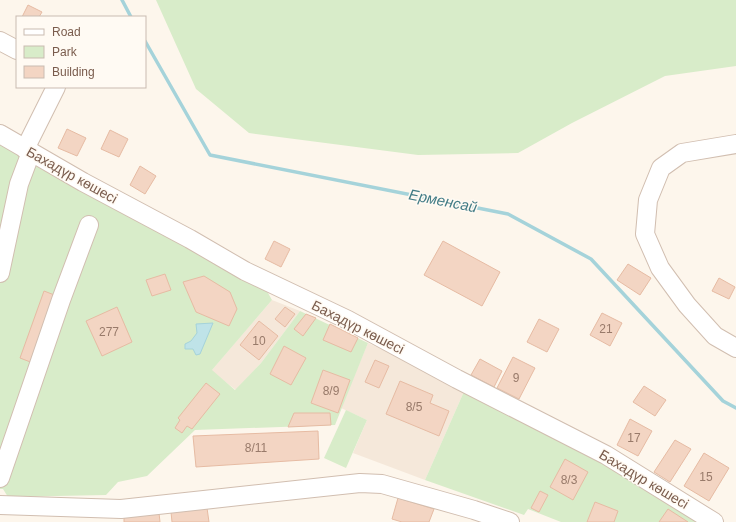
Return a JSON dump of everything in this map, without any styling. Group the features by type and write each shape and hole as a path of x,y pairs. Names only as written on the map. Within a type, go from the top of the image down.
{"street":[{"path":"0,41 16,49"},
{"path":"0,273 19,184 28,151 56,88"},
{"name":"Бахадүр көшесі","path":"0,134 245,271 348,320 457,379 606,455 714,522"},
{"path":"736,144 682,153 661,168 648,200 645,234 660,268 686,305 715,336 736,348"},
{"path":"0,478 61,300 89,225"},
{"path":"0,505 121,509 360,483 382,484 474,510 510,522"}],"shaded area":[{"path":"272,300 300,311 261,363 236,390 211,371"},
{"path":"368,343 466,387 425,480 353,453 367,420 341,408"}],"green space":[{"path":"156,0 736,0 736,66 665,76 572,123 518,153 418,155 249,133 196,89"},
{"path":"0,140 264,286 272,300 212,370 235,390 261,363 300,311 368,343 335,425 195,430 147,476 118,482 106,495 8,497 3,489 0,489"},
{"path":"466,387 567,439 698,518 696,522 561,522 528,509 524,515 425,480"},
{"path":"346,410 367,420 346,468 324,458"}],"water":[{"path":"213,323 200,354 196,355 193,349 185,349 185,344 191,341 197,333 196,324"}],"building":[{"path":"28,5 42,12 40,16 22,16"},
{"path":"67,129 86,138 77,156 58,148"},
{"path":"110,130 128,139 119,157 101,149"},
{"path":"140,166 156,176 145,194 130,185"},
{"path":"274,241 290,249 281,267 265,259"},
{"path":"443,241 500,272 482,306 424,275"},
{"path":"628,264 651,278 640,295 617,280"},
{"path":"165,274 171,290 152,296 146,280"},
{"path":"204,276 230,292 237,309 229,326 196,312 183,282"},
{"path":"719,278 735,287 729,299 712,291"},
{"path":"44,291 57,296 33,363 20,358"},
{"path":"117,307 132,342 102,356 86,321"},
{"path":"285,307 295,314 285,327 275,319"},
{"path":"602,313 622,323 610,346 590,335"},
{"path":"306,314 316,318 303,336 294,329"},
{"path":"539,319 559,329 547,352 527,342"},
{"path":"259,321 278,336 259,360 240,345"},
{"path":"330,324 358,338 351,352 323,340"},
{"path":"284,346 306,358 291,385 270,374"},
{"path":"513,357 535,368 519,399 497,388"},
{"path":"480,359 502,371 494,387 471,375"},
{"path":"375,360 389,366 379,388 365,382"},
{"path":"323,370 350,380 338,413 311,403"},
{"path":"400,381 433,395 430,403 449,411 439,436 386,414"},
{"path":"206,383 220,394 192,429 187,426 182,433 175,428 180,420 178,418"},
{"path":"644,386 666,400 655,416 633,402"},
{"path":"294,413 330,413 331,425 288,427"},
{"path":"630,419 652,431 638,456 617,445"},
{"path":"318,431 319,459 196,467 193,436"},
{"path":"675,440 691,449 670,482 654,472"},
{"path":"704,453 729,468 709,501 684,486"},
{"path":"565,459 588,472 573,500 550,487"},
{"path":"540,491 548,495 539,512 531,508"},
{"path":"398,498 434,509 429,522 402,522 392,519"},
{"path":"595,502 618,511 614,522 587,522"},
{"path":"207,508 209,522 172,522 171,512"},
{"path":"668,509 688,522 659,522"},
{"path":"159,513 160,522 124,522 124,516"}],"waterway":[{"name":"Ерменсай","path":"122,0 130,16"},
{"name":"Ерменсай","path":"146,43 210,155 508,214 591,259 723,401 736,408"}]}
